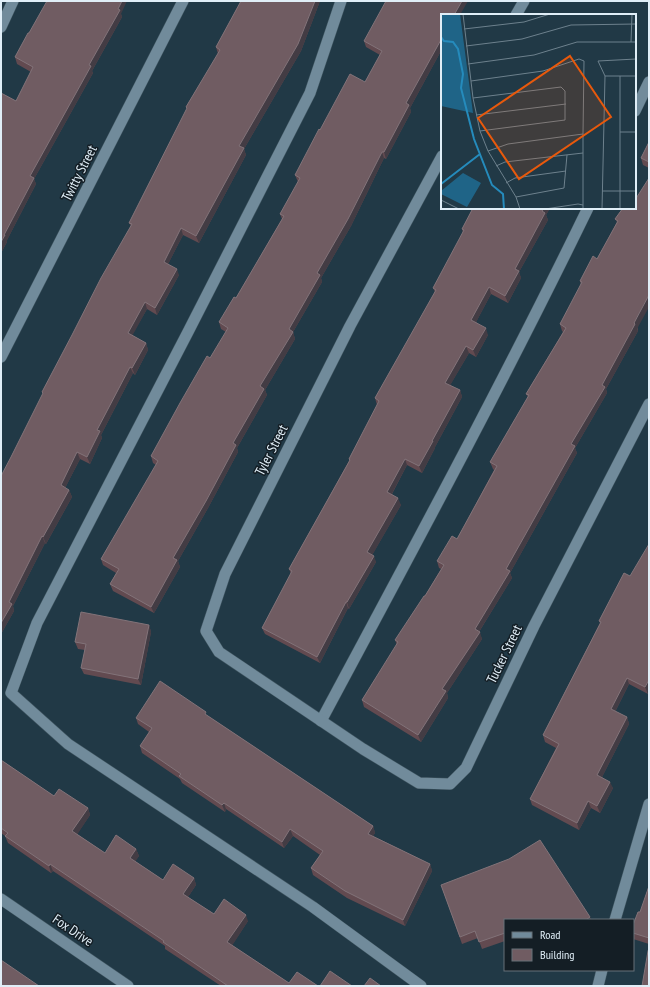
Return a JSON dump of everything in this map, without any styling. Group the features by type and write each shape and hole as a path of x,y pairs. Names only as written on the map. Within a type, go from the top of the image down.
{"street":[{"path":"1,27 13,1"},
{"name":"Twitty Street","path":"1,357 183,1"},
{"path":"11,693 37,623 310,94 341,1"},
{"path":"517,14 524,1"},
{"path":"636,108 649,82"},
{"name":"Tyler Street","path":"321,721 219,652 206,631 229,567 350,326 441,158"},
{"path":"321,721 413,549 555,276 588,209"},
{"name":"Tucker Street","path":"321,721 363,749 419,782 450,784 466,768 534,626 649,404"},
{"path":"1,687 11,693 68,744 313,907 421,986"},
{"path":"616,919 649,804"},
{"name":"Fox Drive","path":"1,899 128,986"},
{"path":"598,986 602,971"}],"building":[{"path":"47,1 122,1 118,9 120,10 89,65 91,66 30,176 34,178 1,242 1,93 16,101 33,67 15,57"},
{"path":"241,1 315,1 298,44 239,146 244,148 196,236 181,228 164,262 177,269 155,308 145,302 128,333 146,343 132,368 130,367 97,430 100,431 87,457 77,452 61,485 69,490 43,537 42,536 9,602 12,604 1,623 1,476 43,393 42,392 101,278 132,224 129,223 187,108 186,107 220,50 216,47"},
{"path":"386,1 462,1 455,14 441,14 441,40 406,103 409,105 384,152 382,152 348,219 317,273 320,275 289,329 293,332 260,386 264,389 233,443 236,445 206,501 173,558 177,560 151,607 110,584 119,569 101,559 158,461 151,456 180,403 207,356 210,358 228,328 219,322 234,297 236,298 284,216 280,214 300,178 295,175 319,129 320,130 350,74 365,82 382,51 364,41"},
{"path":"649,142 649,162 641,158"},
{"path":"649,178 649,295 602,385 605,387 571,444 575,446 506,569 510,571 475,629 480,632 442,689 446,691 418,735 362,700 398,642 395,640 444,565 437,561 452,536 457,539 497,466 490,462 529,395 526,394 566,328 560,324 582,282 580,281 593,256 597,259 618,221 615,219 622,209 636,209 636,198"},
{"path":"472,209 543,209 542,211 545,213 515,269 519,271 505,296 489,287 471,320 486,328 473,350 466,346 445,383 460,390 419,466 405,459 387,492 398,498 367,552 374,556 346,602 317,657 262,628 292,571 289,569 350,460 349,459 379,401 375,398 436,290 433,288 464,230 462,229"},
{"path":"649,544 649,680 645,687 627,678 611,709 627,717 597,775 610,782 597,806 588,801 577,823 530,799 559,744 543,735 601,622 599,621 624,573 630,576"},
{"path":"81,612 149,625 138,679 81,668 86,644 75,642"},
{"path":"160,681 206,712 205,714 373,826 368,834 430,864 403,920 345,891 311,868 323,851 290,829 282,842 224,803 222,805 179,776 181,774 140,746 152,728 136,718"},
{"path":"1,760 54,796 59,789 88,808 72,831 105,853 116,835 136,849 130,858 163,880 173,864 194,878 183,894 214,914 224,899 246,915 227,942 289,983 297,972 318,986 228,986 50,864 49,866 5,836 8,833 1,828"},
{"path":"540,840 590,917 587,919 504,919 504,933 479,942 475,931 460,937 441,885 509,859"},
{"path":"649,886 649,938 634,933 634,922 638,912 640,912"},
{"path":"649,948 649,986 642,986 648,951"},
{"path":"1,960 39,986 1,986"},
{"path":"330,971 352,986 320,986"},
{"path":"370,978 381,986 364,986"}]}
